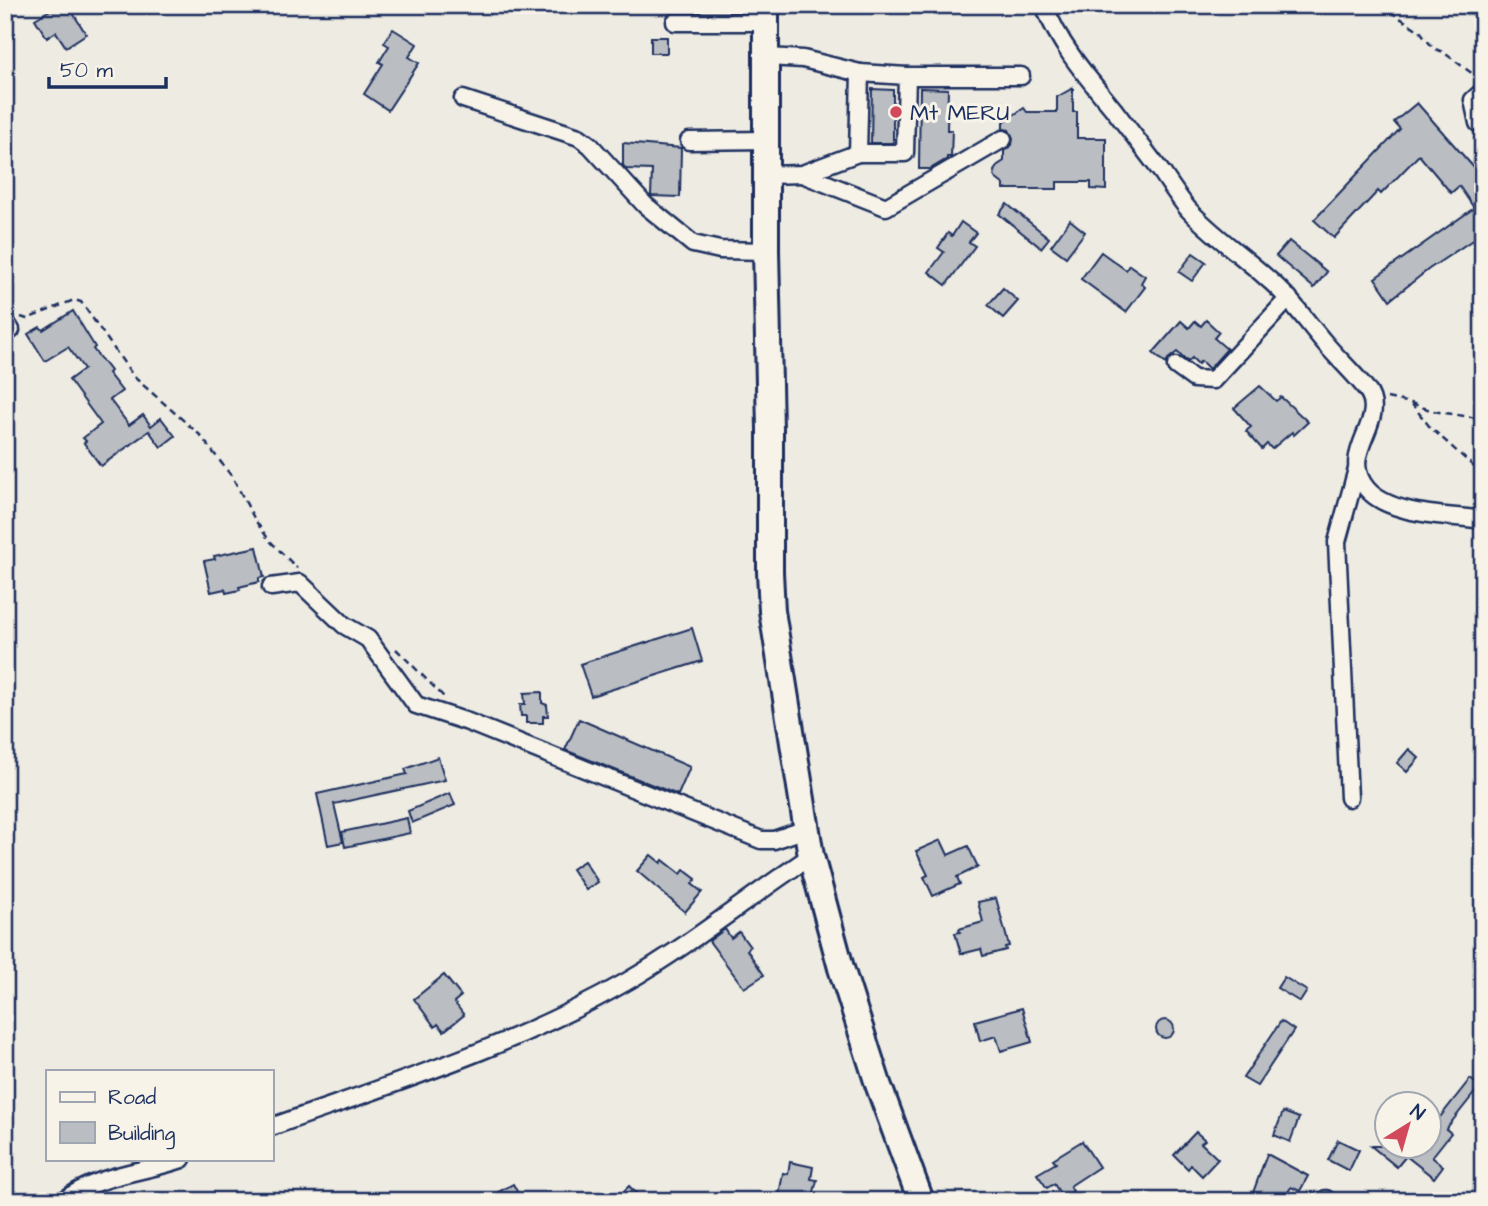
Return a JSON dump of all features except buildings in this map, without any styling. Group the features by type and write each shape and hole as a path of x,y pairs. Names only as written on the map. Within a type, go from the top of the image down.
{"highway":[{"path":"766,13 766,251 772,611 811,856 865,1046 921,1201"}],"street":[{"path":"1044,5 1051,23 1078,65 1188,208 1289,298 1368,391 1373,401 1373,415 1358,449 1357,469 1337,542 1349,798"},
{"path":"675,22 766,13"},
{"path":"767,57 803,59 860,73 908,76 1021,76"},
{"path":"858,153 860,73"},
{"path":"766,175 802,174 858,153 905,153 908,76"},
{"path":"1483,91 1473,100 1478,123 1483,126"},
{"path":"463,99 579,137 590,145 645,205 693,244 720,250 766,251"},
{"path":"802,174 886,207 1003,139"},
{"path":"689,141 766,140"},
{"path":"1176,366 1194,379 1213,380 1289,298"},
{"path":"1357,469 1366,488 1385,502 1420,513 1483,520"},
{"path":"271,587 300,583 344,625 368,639 416,705 468,722 761,840 774,840 806,829"},
{"path":"273,1126 443,1066 554,1019 627,982 811,856"},
{"path":"73,1198 110,1176 178,1160"}],"path":[{"path":"1380,5 1420,31 1433,48 1483,80"},
{"path":"12,322 27,319 74,300 81,302 134,377 200,435 233,478 269,540 305,575"},
{"path":"1373,401 1384,397 1433,411 1483,419"},
{"path":"1410,403 1430,427 1483,475"},
{"path":"389,642 447,700"}],"place":[{"name":"Mt MERU","path":"896,112"}]}
